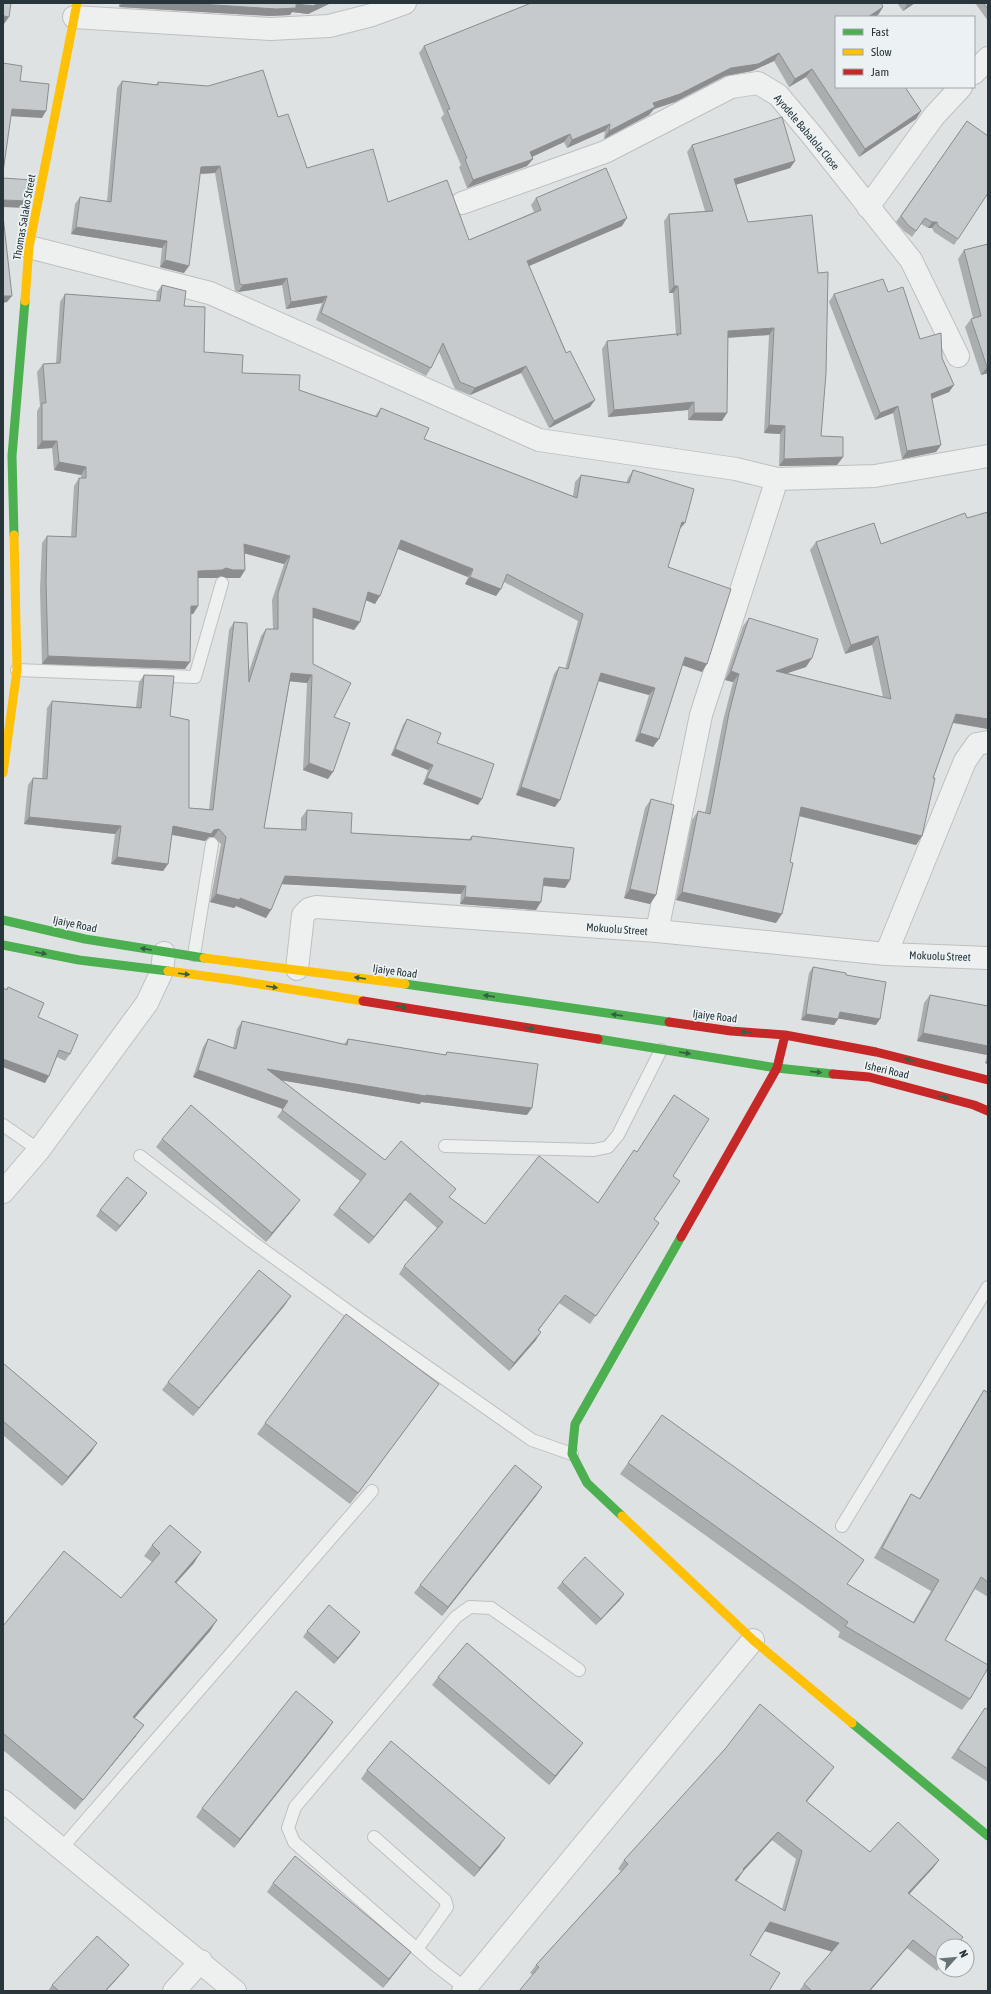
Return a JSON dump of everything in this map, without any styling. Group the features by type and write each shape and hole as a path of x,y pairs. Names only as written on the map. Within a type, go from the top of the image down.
{"main road":[{"name":"Thomas Salako Street","path":"3,772 17,670 7,456 29,247 76,10"},
{"name":"Ijaiye Road","path":"3,920 85,939 163,962 242,982 778,1068"},
{"name":"Ijaiye Road","path":"3,945 79,960 163,962 194,955 731,1031 785,1035"},
{"path":"785,1035 778,1068 575,1424 572,1454 588,1483 753,1640 988,1836"},
{"name":"Isheri Road","path":"785,1035 876,1052 988,1080"},
{"name":"Isheri Road","path":"778,1068 869,1077 974,1105 988,1111"}],"street":[{"path":"76,10 270,29 329,26 372,15 405,3"},
{"path":"975,72 988,58"},
{"name":"Ayodele Babalola Close","path":"462,203 605,152 731,87 758,83 778,95 811,134 910,260 958,356"},
{"path":"868,207 934,116 960,88"},
{"path":"29,247 210,293 539,440 736,469 777,479 875,476 988,456"},
{"path":"657,931 701,715 777,479"},
{"path":"886,954 965,761 977,744 988,742"},
{"name":"Mokuolu Street","path":"297,969 303,915 309,909 316,907 657,931 886,954 988,958"},
{"path":"3,1192 39,1150 147,1004 163,962"},
{"path":"464,1990 753,1640"},
{"path":"3,1801 201,1961 235,1991"},
{"path":"174,1991 201,1961"}],"lane":[{"path":"17,670 196,677 222,583"},
{"path":"194,955 212,844"},
{"path":"445,1146 594,1150 608,1147 618,1135 661,1050"},
{"path":"3,1125 39,1150"},
{"path":"140,1156 325,1294 526,1436 532,1440 572,1454"},
{"path":"842,1526 988,1287"},
{"path":"61,1849 372,1491"},
{"path":"464,1990 294,1842 288,1828 294,1807 456,1617 470,1607 491,1608 579,1670"},
{"path":"374,1837 445,1900 447,1907 417,1949"}],"building":[{"path":"3,3 11,3 9,17 4,16 3,26"},
{"path":"185,3 319,3 313,6 296,4 296,8 276,9"},
{"path":"531,3 881,3 883,7 870,16 835,16 835,88 906,88 921,111 865,149 812,69 795,79 779,53 758,64 731,68 680,94 653,103 655,107 609,131 610,124 572,140 570,134 530,152 533,159 473,180 465,159 467,158 447,110 450,109 424,46"},
{"path":"983,3 988,3 988,9"},
{"path":"3,63 22,66 20,81 49,84 46,111 12,109 3,172"},
{"path":"263,70 278,117 288,114 307,168 373,149 388,202 447,180 469,240 541,210 536,198 606,168 627,218 527,261 566,353 570,351 595,400 554,421 526,366 475,388 460,382 443,343 431,368 321,313 327,296 291,302 287,278 243,285 240,284 220,166 201,167 189,266 165,260 167,241 76,227 80,197 111,202 122,81 158,85 158,82 208,86"},
{"path":"782,117 795,161 734,179 748,222 812,215 818,273 828,272 826,373 821,436 843,437 843,457 784,459 785,426 769,425 774,328 728,331 727,413 694,413 694,402 614,410 607,341 681,334 678,286 674,286 669,214 713,211 692,145"},
{"path":"967,121 988,136 988,193 958,239 938,226 937,222 932,222 925,218 916,231 908,225 901,216"},
{"path":"3,178 32,180 29,201 3,200"},
{"path":"3,216 12,296 3,296"},
{"path":"988,244 987,367 971,319 981,316 964,250"},
{"path":"883,279 888,292 903,287 920,339 941,333 942,358 954,385 931,394 941,445 907,451 898,406 880,413 834,294"},
{"path":"162,285 186,291 184,306 205,307 204,352 243,355 242,373 300,375 299,390 377,417 381,408 429,428 424,439 577,498 581,475 629,483 633,470 694,489 685,523 682,522 668,567 731,589 707,664 685,657 659,739 640,733 655,688 601,673 560,800 521,787 559,667 568,669 583,614 507,574 501,589 470,577 473,569 401,540 380,596 368,592 360,622 313,608 313,664 351,683 334,717 350,723 333,772 309,763 312,675 291,673 264,828 306,830 307,810 352,813 351,833 471,840 472,836 574,848 570,880 544,878 541,902 465,897 466,886 285,876 271,910 240,898 240,900 216,894 226,837 219,829 214,830 211,834 173,826 168,864 117,857 121,826 29,817 33,778 47,779 52,701 141,708 144,675 174,676 170,716 189,720 189,808 213,810 234,622 247,623 249,682 266,629 278,629 278,593 290,556 244,544 245,570 233,570 226,568 222,570 198,571 198,606 191,606 190,662 48,656 46,582 47,536 76,537 79,478 86,478 86,467 59,462 57,441 42,441 42,403 46,403 43,364 60,363 65,294 160,301"},
{"path":"988,512 988,719 956,714 933,778 935,778 922,836 801,807 790,862 793,863 782,914 682,892 698,811 710,814 729,713 739,674 731,671 749,618 818,639 812,658 776,671 891,699 878,636 851,645 816,542 874,523 881,544 965,513 967,518"},
{"path":"407,719 441,733 437,743 494,764 482,799 427,778 433,765 395,749"},
{"path":"651,799 674,805 656,895 630,889"},
{"path":"813,967 886,982 880,1019 840,1012 838,1019 806,1014"},
{"path":"8,987 44,1003 38,1017 78,1035 70,1054 59,1050 49,1076 3,1059 3,988 7,990"},
{"path":"930,995 988,1006 988,1046 923,1033"},
{"path":"242,1021 347,1045 348,1039 446,1055 447,1052 538,1064 532,1108 426,1096 267,1069 385,1160 401,1141 456,1189 449,1197 485,1224 539,1156 598,1203 634,1150 637,1152 674,1095 709,1119 673,1176 680,1181 654,1219 659,1223 596,1316 565,1295 538,1330 541,1332 514,1363 404,1266 443,1222 410,1193 374,1237 339,1208 366,1174 282,1110 288,1101 198,1070 208,1039 236,1049"},
{"path":"191,1105 300,1200 272,1233 162,1139"},
{"path":"127,1177 147,1193 120,1226 100,1210"},
{"path":"259,1270 291,1296 199,1408 168,1382"},
{"path":"346,1314 439,1384 358,1493 265,1423"},
{"path":"3,1363 97,1443 68,1477 3,1421"},
{"path":"984,1390 988,1393 988,1582 981,1577 945,1640 988,1665 988,1668 970,1699 845,1626 848,1622 628,1463 662,1415 864,1560 847,1584 914,1623 939,1580 882,1548 911,1494 920,1499"},
{"path":"515,1465 542,1487 448,1607 420,1585"},
{"path":"170,1525 201,1552 175,1582 217,1620 133,1717 144,1725 83,1800 3,1733 3,1626 64,1551 121,1598 160,1553 152,1545"},
{"path":"585,1557 624,1594 601,1619 562,1582"},
{"path":"329,1605 360,1632 338,1658 307,1631"},
{"path":"467,1643 583,1743 555,1776 438,1677"},
{"path":"296,1691 333,1722 240,1839 202,1808"},
{"path":"760,1704 834,1767 806,1801 870,1852 898,1822 939,1860 908,1893 963,1937 935,1938 935,1957 913,1940 869,1991 812,1991 804,1984 839,1943 770,1922 750,1955 780,1973 769,1991 519,1991 539,1967 536,1965 628,1864 624,1860 725,1749","holes":["778,1832 802,1851 785,1911 735,1880 744,1870 743,1869"]},
{"path":"985,1708 988,1710 988,1769 958,1749"},
{"path":"391,1741 505,1838 480,1868 367,1770"},
{"path":"295,1856 411,1952 389,1979 273,1883"},
{"path":"97,1936 129,1965 105,1991 59,1991 52,1985"}],"traffic: fast":[{"path":"14,535 12,456 25,301"},
{"path":"3,920 85,939 204,958"},
{"path":"3,945 79,960 168,971"},
{"path":"405,984 669,1022"},
{"path":"598,1039 777,1068 833,1074"},
{"path":"622,1516 587,1483 572,1454 575,1424 681,1237"},
{"path":"852,1723 988,1836"}],"traffic: slow":[{"path":"25,301 29,247 77,3"},
{"path":"3,773 17,670 14,535"},
{"path":"204,958 405,984"},
{"path":"168,971 363,1001"},
{"path":"622,1516 753,1640 852,1723"}],"traffic: jam":[{"path":"363,1001 598,1039"},
{"path":"669,1022 731,1031 785,1035 876,1052 988,1080"},
{"path":"681,1237 777,1068 785,1035"},
{"path":"833,1074 869,1077 974,1105 988,1111"}]}
